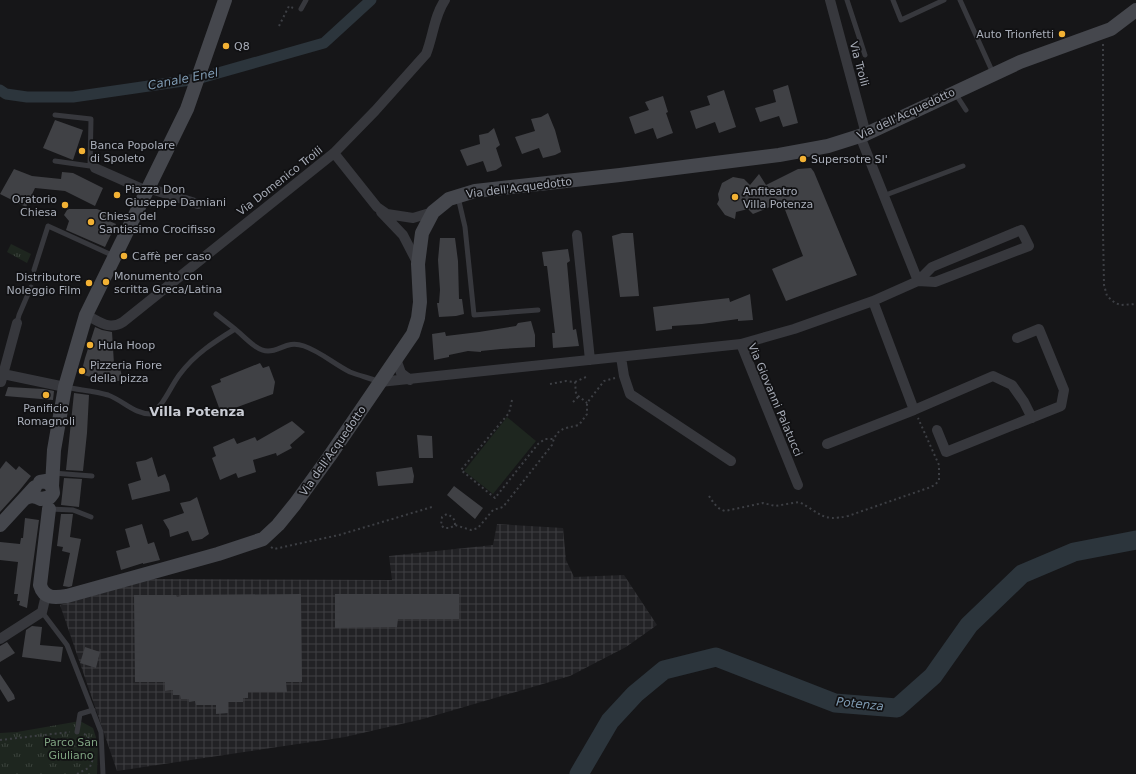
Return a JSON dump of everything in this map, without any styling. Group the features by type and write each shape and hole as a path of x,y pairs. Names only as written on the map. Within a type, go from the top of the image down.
{"street":[{"path":"0,637 42,612 46,595 40,586 42,492 54,450 65,387 86,315 187,109 226,0"},
{"name":"Via Domenico Troili","path":"86,315 112,327 123,322 334,153 375,112 426,54 430,45 438,12 445,0"},
{"name":"Via Troili","path":"830,0 863,135 884,196 918,282"},
{"name":"Via dell'Acquedotto","path":"46,595 53,598 67,596 218,554 263,539 278,525 295,504 413,334 418,318 420,302 418,264 422,234 433,212 449,199 475,191 620,175 778,155 828,146 863,135 1020,62 1100,34 1111,29 1136,10"},
{"path":"334,153 377,207 403,235 418,264"},
{"path":"92,167 148,190 198,204"},
{"path":"377,207 387,214 413,218 433,212"},
{"path":"741,344 794,329 873,301 918,282 935,282 1029,246 1021,230 932,267 918,282"},
{"path":"577,235 590,360"},
{"path":"873,301 914,410"},
{"path":"16,324 1,381 65,387"},
{"path":"937,430 946,452 1061,406 1064,390 1039,329 1018,338"},
{"name":"Via Giovanni Palatucci","path":"380,382 741,344 798,485"},
{"path":"621,357 624,376 630,394 731,460"},
{"path":"396,359 401,373 410,380"},
{"path":"827,444 914,410 994,376 1012,386 1024,402 1032,418"},
{"path":"0,524 42,492"}],"lane":[{"path":"299,10 306,0"},
{"path":"847,0 865,55"},
{"path":"893,0 902,20 944,0"},
{"path":"960,0 994,74"},
{"path":"954,92 966,110"},
{"path":"55,115 91,119 92,167 55,161"},
{"path":"884,196 962,166"},
{"path":"458,196 465,227 474,316 538,310"},
{"path":"34,270 48,226 115,257"},
{"path":"16,324 31,287"},
{"path":"216,314 259,348 268,351 293,344 303,346 318,352 332,362 351,372 380,382"},
{"path":"65,387 108,396 136,412 151,414 162,402 194,356 216,340 235,329"},
{"path":"42,492 92,476"},
{"path":"42,492 73,510 91,517"},
{"path":"42,612 67,645 101,732 103,774"},
{"path":"77,732 80,714 92,710"}],"path":[{"path":"279,26 289,6 299,10"},
{"path":"1100,34 1103,40 1104,51 1104,285 1108,296 1115,303 1120,305 1136,304"},
{"path":"456,525 452,517 447,514 442,517 441,525 444,528 450,528 456,525 471,530 478,528 493,510 502,507 542,459 552,445 555,435 561,430 580,425 587,414 587,403 604,382 624,376"},
{"path":"550,384 566,381 575,382 586,377"},
{"path":"575,382 578,397 587,403"},
{"path":"573,402 578,397"},
{"path":"512,400 509,413 461,470 495,498 538,444 545,438 554,439"},
{"path":"709,496 714,504 721,510 725,511 763,503 775,506 799,502 821,516 836,518 848,516 928,488 939,480 939,465 914,410"},
{"path":"263,539 274,550 333,536 432,507"},
{"path":"0,740 77,732 86,735 93,744 94,749"},
{"path":"77,774 90,767 94,755"}],"shaded area":[{"path":"497,524 563,528 566,560 574,577 624,575 657,625 626,647 570,676 423,719 345,737 117,771 60,605 151,579 392,580 389,556 493,545"}],"green space":[{"path":"11,244 31,254 27,263 7,252"},
{"path":"507,417 536,441 493,494 464,471"},
{"name":"Parco San Giuliano","path":"80,721 93,728 98,744 97,774 0,774 0,733 17,732"}],"building":[{"path":"788,85 798,123 783,127 779,116 760,122 755,108 776,102 773,90"},
{"path":"724,90 736,127 719,133 715,122 696,129 690,111 710,105 707,96"},
{"path":"663,96 668,112 666,113 673,133 657,139 653,128 635,134 629,117 649,110 645,102"},
{"path":"548,113 555,130 561,152 543,158 539,148 522,154 515,137 535,131 531,119 541,117"},
{"path":"55,120 83,130 73,160 43,148"},
{"path":"494,128 500,145 496,148 502,166 496,170 487,172 483,161 467,166 460,150 480,144 479,135 488,133"},
{"path":"811,168 857,275 786,301 772,269 803,256 782,202 753,214 748,209 736,212 735,219 725,215 717,204 719,200 718,194 722,183 733,177 744,179 750,185 759,174 766,185 798,169"},
{"path":"14,169 32,176 61,179 62,172 73,173 103,188 95,206 65,191 35,188 26,207 0,194"},
{"name":"Chiesa del Santissimo Crocifisso","path":"69,209 97,209 109,214 107,220 116,224 105,247 66,230 69,221 64,215"},
{"path":"622,233 633,233 639,296 620,297 612,236"},
{"path":"440,238 455,238 458,261 459,299 462,299 464,314 439,317 437,303 439,303 440,290 438,260"},
{"path":"568,249 570,261 567,263 573,330 576,329 579,346 553,348 552,333 555,333 547,266 544,266 542,252"},
{"path":"750,294 753,320 738,321 738,319 672,326 672,329 656,331 653,307 729,298 730,302"},
{"path":"531,321 535,335 535,347 481,352 468,351 434,360 432,334 445,332 446,336 479,332 516,326 518,323"},
{"path":"95,327 112,332 114,364 119,364 123,381 109,381 109,383 81,374"},
{"path":"260,363 263,368 269,366 275,382 273,394 221,413 211,386 221,382 220,379"},
{"path":"8,387 54,391 53,400 5,396"},
{"path":"74,393 89,395 83,471 66,470"},
{"path":"292,421 305,432 290,445 292,448 277,456 276,453 253,460 256,472 238,478 236,473 220,480 212,458 216,456 213,447 234,438 237,444 255,437 257,441"},
{"path":"417,435 432,436 433,458 419,458"},
{"path":"152,457 158,477 165,474 170,491 132,500 128,484 141,480 136,462"},
{"path":"6,461 16,470 19,466 31,476 0,512 0,469"},
{"path":"412,467 414,476 413,483 378,486 376,472"},
{"path":"64,478 82,479 79,507 61,505"},
{"path":"454,486 483,508 475,519 447,495"},
{"path":"197,497 209,534 202,539 192,541 188,531 170,537 169,530 163,520 184,513 180,503 190,501"},
{"path":"61,514 73,514 70,537 81,539 72,586 69,587 63,586 70,553 62,551 63,547 57,546"},
{"path":"25,518 39,520 27,608 19,605 20,601 17,601 18,594 14,594 18,562 0,560 0,542 20,544 21,538 23,538"},
{"path":"142,524 148,544 154,542 160,560 143,563 121,570 116,551 130,547 125,529"},
{"path":"301,594 302,682 286,682 287,692 248,692 248,698 243,698 243,702 228,702 228,713 216,714 216,705 196,705 195,701 189,702 189,699 181,699 180,695 173,695 173,690 165,691 165,682 135,682 134,595 176,595 177,597 181,596 180,595"},
{"path":"335,594 459,594 459,619 398,619 397,627 335,628"},
{"path":"32,626 42,627 40,645 63,647 61,662 22,657 26,630"},
{"path":"7,642 15,653 0,662 0,646"},
{"path":"85,647 100,652 96,668 80,663"},
{"path":"0,674 14,695 15,699 8,702 0,689"}],"waterway":[{"name":"Canale Enel","path":"0,90 6,94 27,97 73,97 197,79 324,43 371,0"},
{"name":"Potenza","path":"579,774 610,721 635,694 664,670 716,657 835,703 897,708 933,676 969,625 1022,574 1074,552 1136,540"}],"place":[{"name":"Auto Trionfetti","path":"1062,34"},
{"name":"Q8","path":"226,46"},
{"name":"Banca Popolare di Spoleto","path":"82,151"},
{"name":"Supersotre SI'","path":"803,159"},
{"name":"Piazza Don Giuseppe Damiani","path":"117,195"},
{"name":"Anfiteatro Villa Potenza","path":"735,197"},
{"name":"Oratorio Chiesa","path":"65,205"},
{"name":"Chiesa del Santissimo Crocifisso","path":"91,222"},
{"name":"Caffè per caso","path":"124,256"},
{"name":"Monumento con scritta Greca/Latina","path":"106,282"},
{"name":"Distributore Noleggio Film","path":"89,283"},
{"name":"Hula Hoop","path":"90,345"},
{"name":"Pizzeria Fiore della pizza","path":"82,371"},
{"name":"Panificio Romagnoli","path":"46,395"}],"district":[{"name":"Villa Potenza","path":"197,411"}]}
